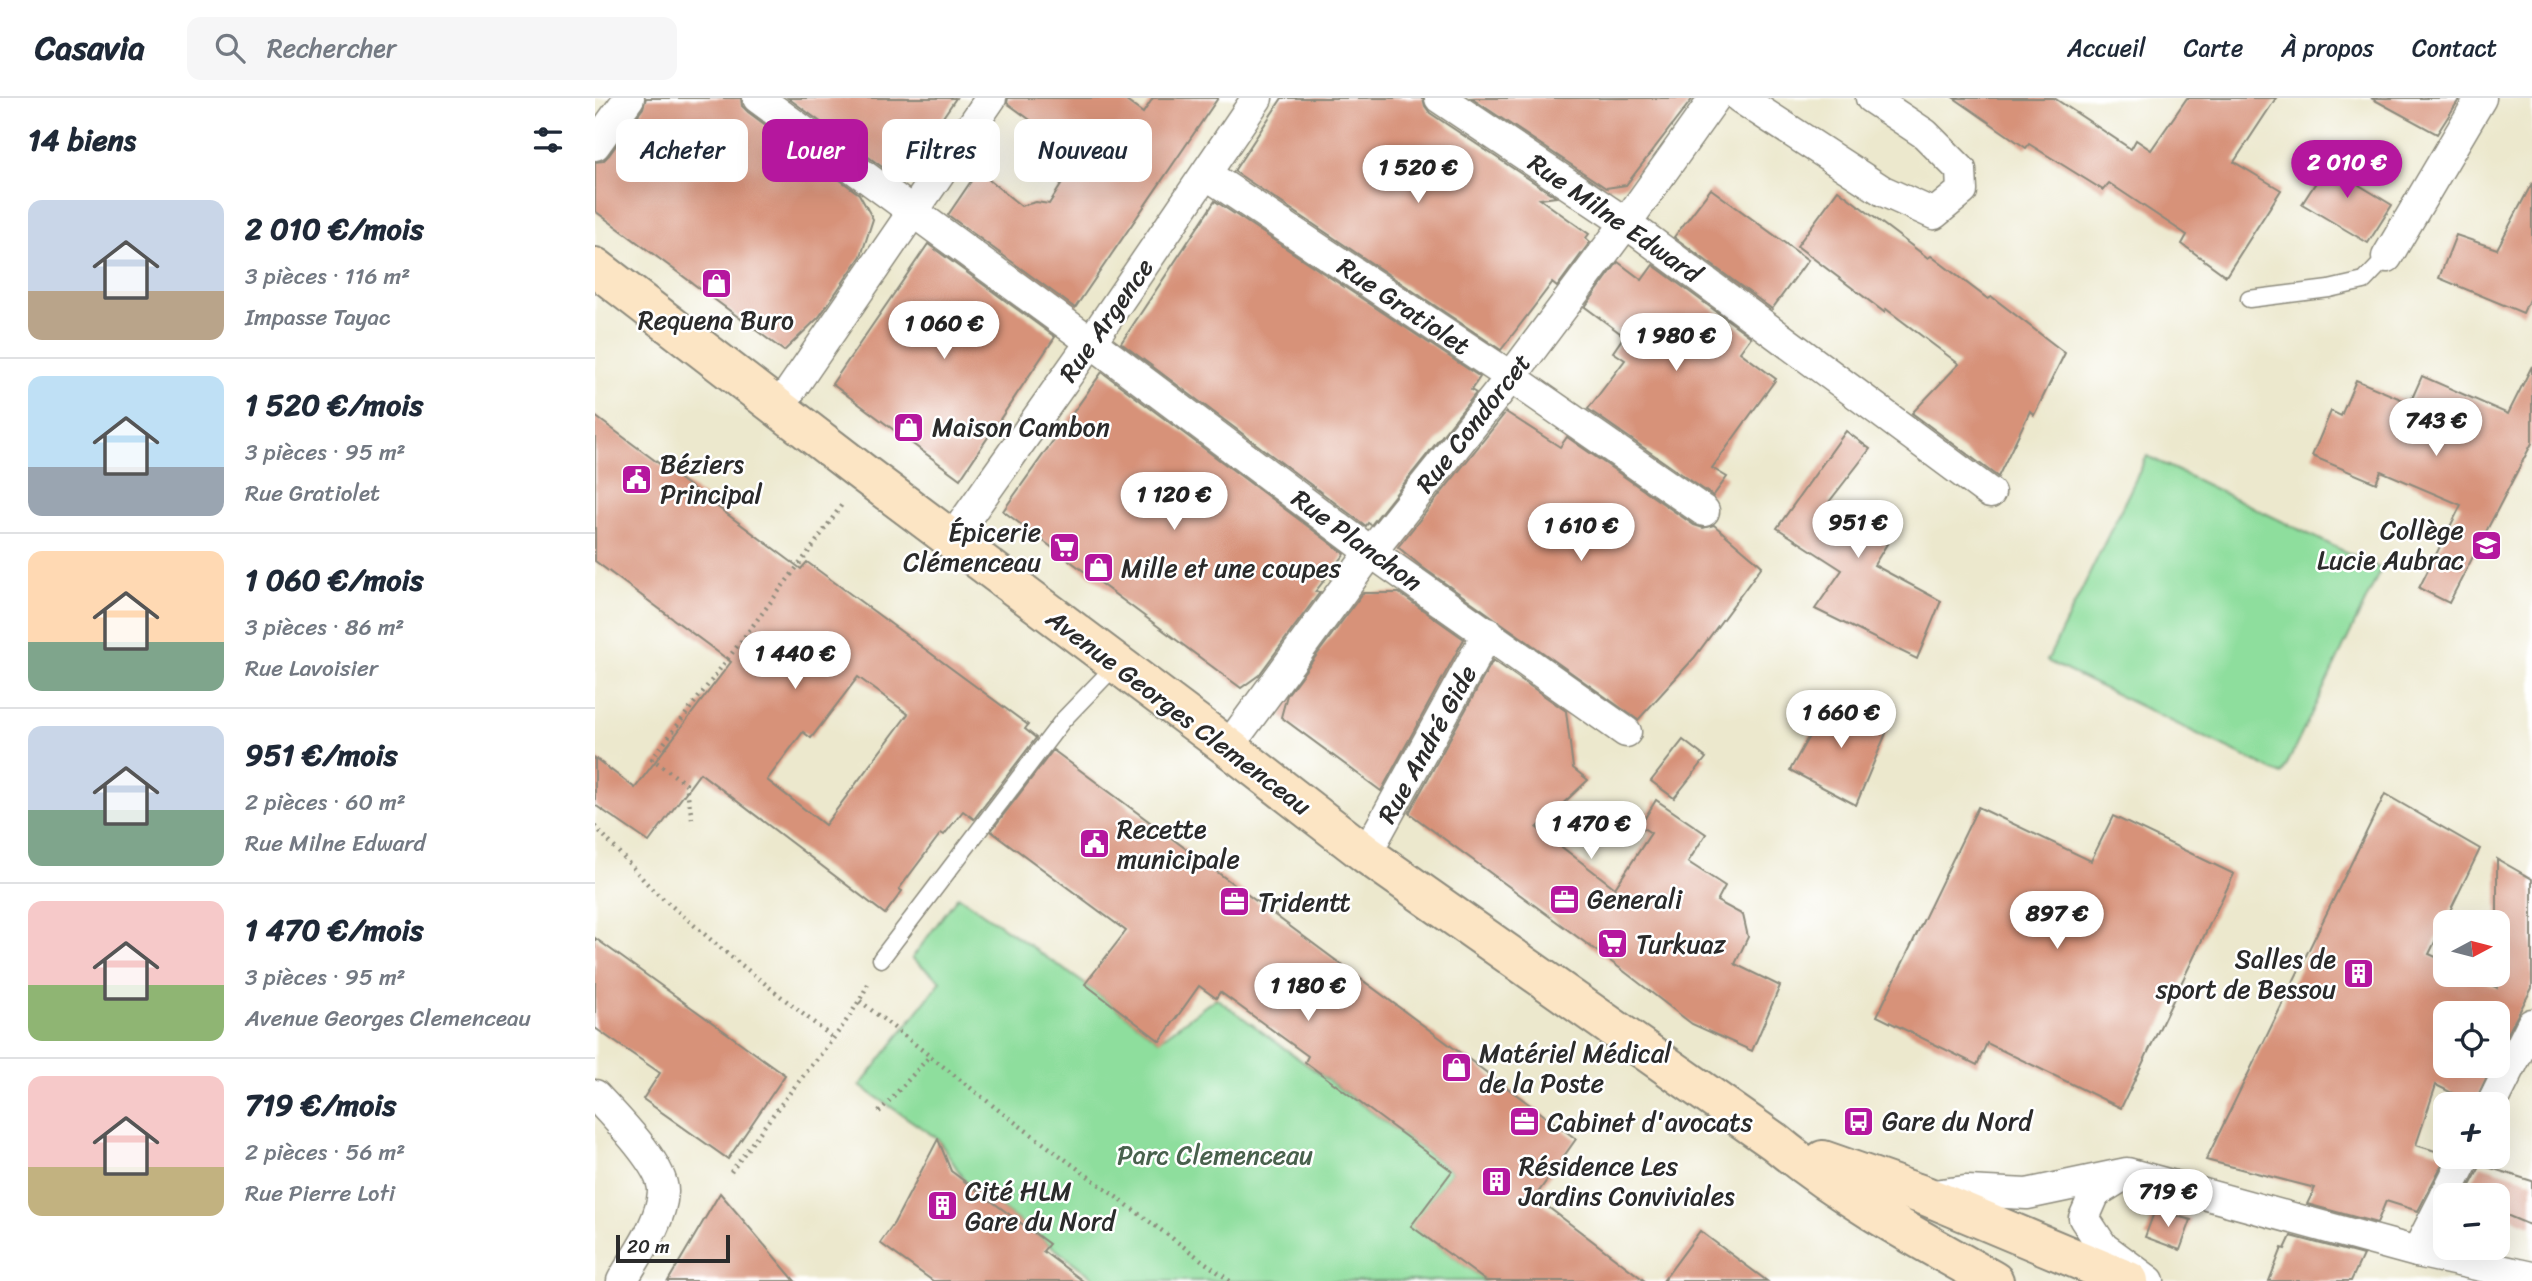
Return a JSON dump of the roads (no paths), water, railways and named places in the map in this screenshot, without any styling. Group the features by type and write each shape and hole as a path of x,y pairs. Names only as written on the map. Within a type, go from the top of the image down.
{"main road":[{"name":"Avenue Georges Clemenceau","path":"595,267 1366,854 1775,1142 1797,1161 1905,1231 1994,1281"},
{"name":"Avenue Georges Clemenceau","path":"1775,1142 1926,1196 2129,1281"}],"street":[{"path":"595,145 629,98"},
{"name":"Rue Planchon","path":"758,98 1091,342 1371,552 1626,732"},
{"path":"779,407 991,98"},
{"name":"Rue Argence","path":"951,540 1091,342 1257,98"},
{"name":"Rue Milne Edward","path":"1440,98 1626,223 1990,493"},
{"name":"Rue Condorcet","path":"1228,747 1371,552 1511,377 1715,98"},
{"path":"1740,98 1882,191 1934,214 1962,191 1961,170 1925,134 1871,98"},
{"path":"2387,257 2481,98"},
{"name":"Rue Gratiolet","path":"1206,174 1511,377 1704,512"},
{"name":"Rue André Gide","path":"1366,854 1488,633"},
{"path":"2498,1092 2532,1024"},
{"path":"595,1095 640,1144 663,1190 656,1221 622,1281"},
{"path":"2127,1173 2095,1193 2084,1217 2103,1247 2149,1281"},
{"path":"1926,1196 1967,1191 2027,1194 2127,1173 2417,1252 2532,1277"},
{"path":"2417,1252 2433,1220"}],"lane":[{"path":"2249,299 2329,289 2364,281 2387,257"},
{"path":"880,959 1063,720 1117,664"}],"place":[{"name":"Requena Buro","path":"716,284"},
{"name":"Maison Cambon","path":"909,427"},
{"name":"Béziers Principal","path":"637,479"},
{"name":"Collège Lucie Aubrac","path":"2487,545"},
{"name":"Épicerie Clémenceau","path":"1064,547"},
{"name":"Mille et une coupes","path":"1098,568"},
{"name":"Recette municipale","path":"1094,844"},
{"name":"Generali","path":"1564,899"},
{"name":"Tridentt","path":"1235,902"},
{"name":"Turkuaz","path":"1613,944"},
{"name":"Salles de sport de Bessou","path":"2359,974"},
{"name":"Matériel Médical de la Poste","path":"1456,1068"},
{"name":"Gare du Nord","path":"1859,1121"},
{"name":"Cabinet d'avocats","path":"1524,1122"},
{"name":"Résidence Les Jardins Conviviales","path":"1496,1181"},
{"name":"Cité HLM Gare du Nord","path":"942,1206"}],"park label":[{"name":"Parc Clemenceau","path":"1215,1155"}]}
